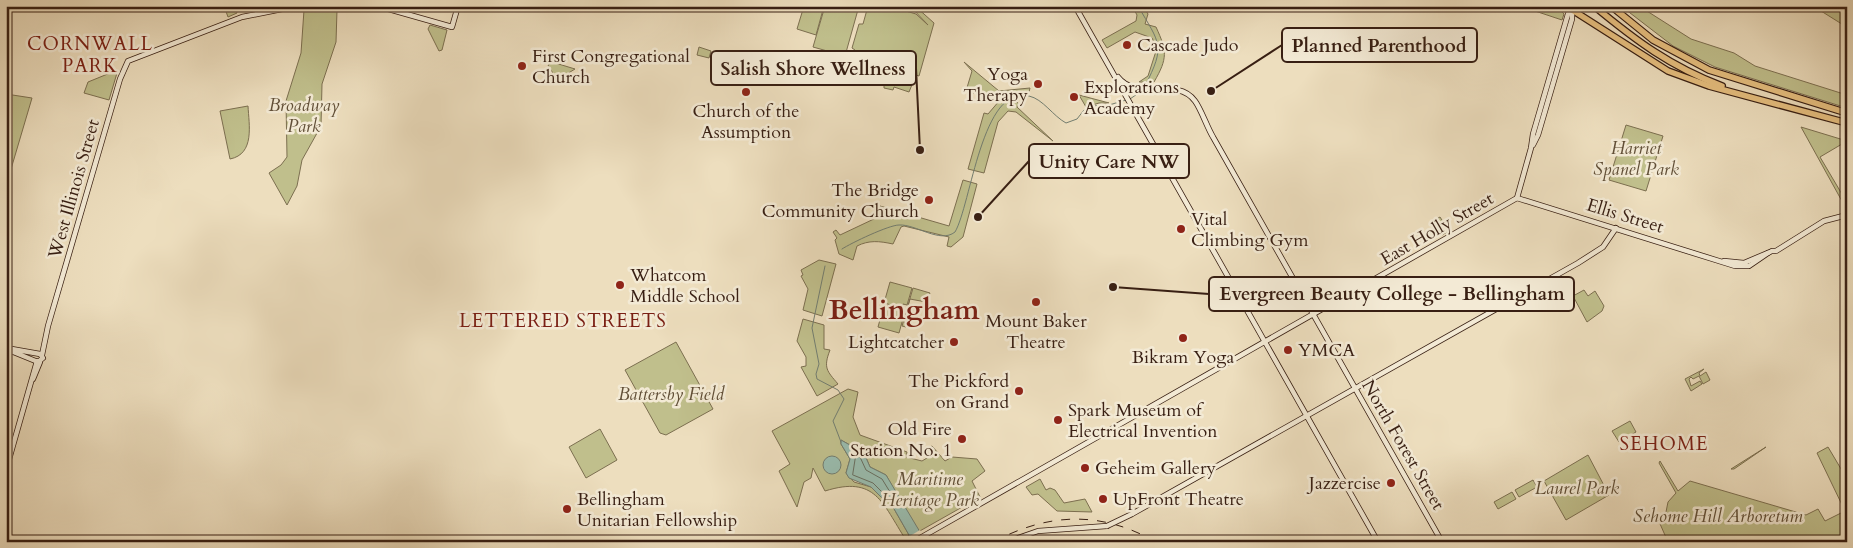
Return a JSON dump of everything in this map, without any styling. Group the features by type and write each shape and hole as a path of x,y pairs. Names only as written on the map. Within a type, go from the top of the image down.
{"highway":[{"path":"1566,6 1572,8 1668,71 1709,86 1847,123"},
{"path":"1594,6 1641,45 1662,58 1720,85 1769,101"},
{"path":"1611,6 1653,40 1709,70 1847,113"}],"main road":[{"name":"West Illinois Street","path":"6,470 120,78 128,61 242,17 297,6"},
{"path":"378,6 452,27 458,6"},
{"path":"1075,6 1378,542"},
{"path":"1517,198 1533,134 1568,14 1572,8"},
{"path":"1531,148 1538,135 1572,17 1572,8"},
{"name":"North Forest Street","path":"1110,66 1122,82 1137,88 1172,89 1194,100 1442,542"},
{"path":"1548,84 1548,98"},
{"name":"East Holly Street","path":"913,542 1517,198"},
{"name":"Ellis Street","path":"1517,198 1735,266 1746,265 1830,218 1846,215"},
{"path":"1007,542 1029,533 1060,528 1107,526 1132,514 1603,247 1616,228"},
{"path":"6,348 38,357"}],"green space":[{"path":"224,6 235,6 237,13 228,17"},
{"path":"804,6 824,6 816,35 797,29"},
{"path":"825,6 859,6 845,56 813,47"},
{"path":"868,6 885,9 889,6 916,14 928,25 910,6 915,6 934,23 919,76 916,75 909,92 894,87 893,90 884,88 884,85 856,76 851,66 855,50 852,48 859,24 863,24"},
{"path":"1132,6 1143,6 1148,14 1145,24 1156,27 1162,42 1164,60 1154,82 1139,82 1148,76 1157,48 1152,38 1135,32 1107,48 1102,40 1136,21 1137,15"},
{"path":"1520,6 1557,6 1564,14 1562,20"},
{"path":"1621,6 1639,6 1691,39 1734,53 1755,66 1847,95 1847,108 1715,67 1673,46"},
{"path":"1813,6 1834,6 1847,15 1845,26"},
{"name":"Broadway Park","path":"332,7 337,10 336,42 322,84 321,126 302,160 297,186 287,205 269,173 281,165 287,157 286,101 301,53 304,10"},
{"path":"430,25 447,30 442,50 439,51 428,29"},
{"path":"699,47 711,51 709,58 697,55"},
{"path":"552,62 575,69 557,80 548,65"},
{"path":"964,62 999,91 1030,88 1029,92 1020,92 1010,96 1019,104 1017,107 1053,141 1016,112 1008,111 998,122 984,173 968,169 984,113 988,114 1000,100 966,91 972,71"},
{"path":"115,71 117,73 109,100 84,93 88,82"},
{"path":"6,94 32,98 6,186"},
{"path":"1079,95 1109,103 1099,103 1086,107"},
{"path":"248,106 249,138 247,145 238,156 230,159 220,111"},
{"name":"Harriet Spanel Park","path":"1626,125 1663,136 1646,191 1609,180"},
{"path":"1801,127 1847,141 1847,145 1842,144 1820,157 1846,201 1843,203"},
{"path":"963,180 977,184 963,237 951,247 947,246 949,237 904,226 901,227 893,244 874,242 861,244 857,246 853,260 839,254 835,240 837,238 833,232 836,230 840,235 876,218 880,206 949,226"},
{"path":"1440,217 1449,231 1442,235 1441,232 1443,230 1439,223 1432,227 1429,223"},
{"path":"819,260 836,264 822,316 803,310 808,289 801,276 803,275 801,270"},
{"path":"890,282 912,288 907,305 903,304 902,308 884,303"},
{"path":"913,288 930,293 926,302 910,299 904,321 906,327 902,326"},
{"path":"1584,290 1588,296 1595,291 1604,306 1602,311 1587,322 1573,296"},
{"path":"884,305 901,310 900,314 904,315 899,333 878,327"},
{"path":"803,319 824,325 824,349 830,350 827,369 838,384 817,396 801,367 806,366 806,357 797,341"},
{"name":"Battersby Field","path":"676,342 713,409 666,435 660,433 625,370"},
{"path":"1704,369 1699,373 1700,376 1706,372 1710,380 1703,384 1699,376 1693,379 1691,377 1689,379 1691,386 1700,381 1702,384 1691,391 1685,379"},
{"name":"Maritime Heritage Park","path":"848,389 858,392 853,417 860,435 907,452 906,457 922,461 927,458 924,450 932,446 945,461 952,457 977,459 985,471 972,481 980,497 918,532 886,475 870,467 864,453 841,440 841,444 850,459 846,473 854,482 871,487 884,500 889,500 909,535 906,540 876,496 867,490 856,487 842,487 825,491 813,468 811,478 804,482 797,507 779,471 790,464 772,431"},
{"path":"1630,421 1636,432 1619,442 1612,431"},
{"path":"600,429 617,460 586,478 569,447"},
{"path":"1766,447 1734,469 1731,469"},
{"name":"Sehome Hill Arboretum","path":"1828,447 1847,479 1847,542 1668,542 1657,517 1666,512 1668,502 1676,493 1659,463 1660,461 1678,491 1690,481 1806,515 1818,509 1825,521 1845,511 1817,453"},
{"name":"Laurel Park","path":"1588,455 1609,495 1566,520 1544,481"},
{"path":"1040,479 1046,490 1050,488 1055,490 1064,503 1085,499 1092,512 1057,511 1038,494 1032,495 1026,487"},
{"path":"1533,480 1537,487 1519,497 1515,490"},
{"path":"1512,492 1516,499 1498,509 1494,502"}],"water":[{"path":"841,440 864,453 870,467 886,475 926,542 907,538 909,535 889,500 884,500 871,487 849,478 846,473 850,459 841,444"},
{"path":"832,456 838,459 841,465 838,471 832,474 826,471 823,465 826,459"}],"pier":[{"path":"920,530 928,541 906,542 905,539"}],"waterway":[{"path":"1138,6 1158,45 1156,62 1145,86"},
{"path":"1130,99 1143,90"},
{"path":"842,249 879,231 899,225 913,227 942,236 955,232 961,218 980,149 989,126 1000,108 1013,97 1029,96 1034,98 1066,123 1077,119 1084,110 1091,106 1109,105 1126,100"},
{"path":"825,266 812,328 819,364 816,374 817,379 838,390 844,399 833,421 841,442"}],"railway":[{"path":"993,542 1013,532 1034,525 1074,519 1115,524 1156,542"}],"place":[{"name":"Cascade Judo","path":"1127,45"},
{"name":"First Congregational Church","path":"522,66"},
{"name":"Yoga Therapy","path":"1038,84"},
{"name":"Planned Parenthood","path":"1211,91"},
{"name":"Church of the Assumption","path":"746,92"},
{"name":"Explorations Academy","path":"1074,97"},
{"name":"Salish Shore Wellness","path":"920,150"},
{"name":"The Bridge Community Church","path":"929,200"},
{"name":"Unity Care NW","path":"978,217"},
{"name":"Vital Climbing Gym","path":"1181,229"},
{"name":"Whatcom Middle School","path":"620,285"},
{"name":"Evergreen Beauty College - Bellingham","path":"1113,287"},
{"name":"Mount Baker Theatre","path":"1036,302"},
{"name":"Bikram Yoga","path":"1183,338"},
{"name":"Lightcatcher","path":"954,342"},
{"name":"YMCA","path":"1288,350"},
{"name":"The Pickford on Grand","path":"1019,391"},
{"name":"Spark Museum of Electrical Invention","path":"1058,420"},
{"name":"Old Fire Station No. 1","path":"962,439"},
{"name":"Geheim Gallery","path":"1085,468"},
{"name":"Jazzercise","path":"1391,483"},
{"name":"UpFront Theatre","path":"1103,499"},
{"name":"Bellingham Unitarian Fellowship","path":"567,509"}],"district":[{"name":"CORNWALL PARK","path":"90,55"},
{"name":"Bellingham","path":"904,310"},
{"name":"LETTERED STREETS","path":"563,321"},
{"name":"SEHOME","path":"1664,444"}]}
